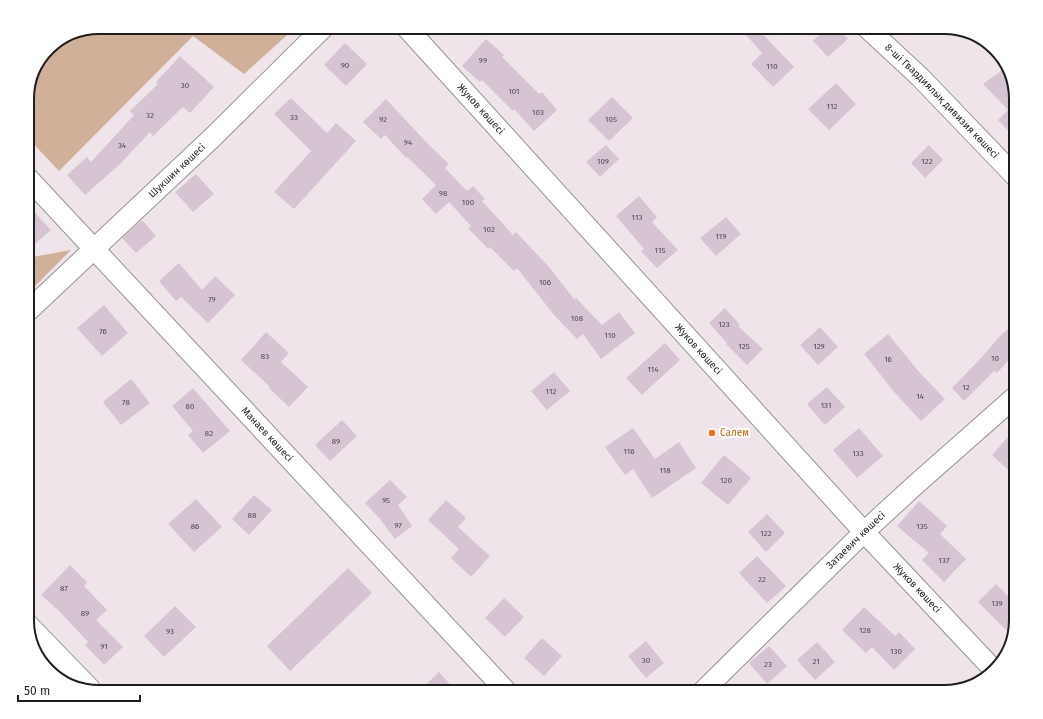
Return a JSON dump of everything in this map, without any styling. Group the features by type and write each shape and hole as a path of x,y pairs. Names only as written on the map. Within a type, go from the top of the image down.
{"street":[{"name":"Шукшин көшесі","path":"34,305 212,138 317,34"},
{"name":"Жуков көшесі","path":"412,34 864,532 990,666"},
{"name":"8-ші Гвардиялық дивизия көшесі","path":"878,34 1009,171"},
{"name":"Манаев көшесі","path":"34,184 500,685"},
{"name":"Затаевич көшесі","path":"709,685 864,532 1009,402"},
{"path":"36,634 84,683"}],"shaded area":[{"path":"99,34 288,34 244,74 193,36 59,171 34,144 34,95 39,74 45,63 53,53 63,45 86,35"},
{"path":"71,250 34,287 34,257"}],"building":[{"path":"745,34 763,34 794,67 773,87 751,64 762,53"},
{"path":"820,34 843,34 848,39 828,57 813,41"},
{"path":"486,39 504,55 502,57 539,94 542,92 557,110 534,131 514,109 513,111 482,80 480,82 462,66"},
{"path":"345,43 367,64 346,86 324,65"},
{"path":"180,56 214,87 190,113 183,107 153,136 150,132 119,165 85,195 67,175 87,157 91,162 134,115 130,111 158,84 156,82"},
{"path":"1002,70 1008,86 1009,132 998,120 1008,110 983,84"},
{"path":"836,83 856,104 829,130 808,109"},
{"path":"612,97 633,118 609,141 588,120"},
{"path":"291,98 327,133 336,123 356,141 294,209 274,192 311,151 274,114"},
{"path":"386,99 449,164 445,168 467,191 473,186 485,199 482,201 513,235 516,232 549,267 574,299 576,298 602,325 619,312 635,333 601,359 583,334 577,339 554,315 517,268 514,271 490,247 488,249 468,228 471,226 449,202 436,214 422,199 436,185 407,157 406,158 385,135 381,139 363,122"},
{"path":"606,145 619,159 600,177 586,162"},
{"path":"929,145 943,160 925,178 911,163"},
{"path":"196,174 214,194 193,212 175,192"},
{"path":"639,196 657,217 652,222 678,250 657,268 641,251 644,249 616,216"},
{"path":"34,212 51,230 34,245"},
{"path":"726,217 741,234 716,256 700,238"},
{"path":"142,220 156,236 136,253 122,238"},
{"path":"179,263 202,290 215,276 235,295 208,323 181,297 176,301 159,281"},
{"path":"104,305 128,333 102,356 77,328"},
{"path":"725,308 740,325 738,326 763,349 747,365 726,344 727,343 709,323"},
{"path":"820,327 838,347 818,365 800,345"},
{"path":"1009,328 1009,360 997,373 994,371 964,401 952,388"},
{"path":"266,332 289,353 281,362 308,387 289,407 241,360"},
{"path":"888,334 920,373 945,399 921,421 895,393 864,354"},
{"path":"665,343 680,360 642,395 626,378"},
{"path":"554,372 570,391 547,410 531,391"},
{"path":"131,379 150,403 121,425 103,402"},
{"path":"827,387 845,407 825,425 807,404"},
{"path":"193,388 230,431 203,453 188,435 193,431 172,406"},
{"path":"342,420 357,436 330,461 315,445"},
{"path":"633,428 655,459 679,442 696,468 652,498 633,469 625,475 605,447"},
{"path":"859,428 883,456 857,478 833,450"},
{"path":"1009,436 1009,471 992,455"},
{"path":"724,455 751,478 728,505 701,483"},
{"path":"390,480 407,497 398,505 412,526 395,539 380,519 365,503"},
{"path":"254,495 272,510 249,535 232,519"},
{"path":"196,499 222,527 194,552 168,524"},
{"path":"446,500 466,518 458,527 490,556 471,577 451,558 459,549 428,520"},
{"path":"919,501 947,526 940,534 966,559 944,582 922,560 929,553 897,526"},
{"path":"767,514 785,533 766,552 748,532"},
{"path":"757,556 786,586 767,603 739,573"},
{"path":"70,565 87,582 84,586 107,610 96,620 123,647 104,665 85,645 88,642 59,611 41,595"},
{"path":"348,568 372,593 290,671 267,646"},
{"path":"996,584 1009,597 1008,632 978,602"},
{"path":"504,598 524,617 505,637 485,618"},
{"path":"175,606 196,627 164,657 144,636"},
{"path":"864,607 895,636 899,632 915,649 894,670 872,647 866,653 842,630"},
{"path":"542,638 562,656 544,676 524,658"},
{"path":"646,641 664,663 646,678 628,656"},
{"path":"817,642 835,662 815,680 797,660"},
{"path":"769,646 787,666 767,684 749,663"},
{"path":"439,672 451,685 425,685"}],"place":[{"name":"Салем","path":"712,433"}]}
